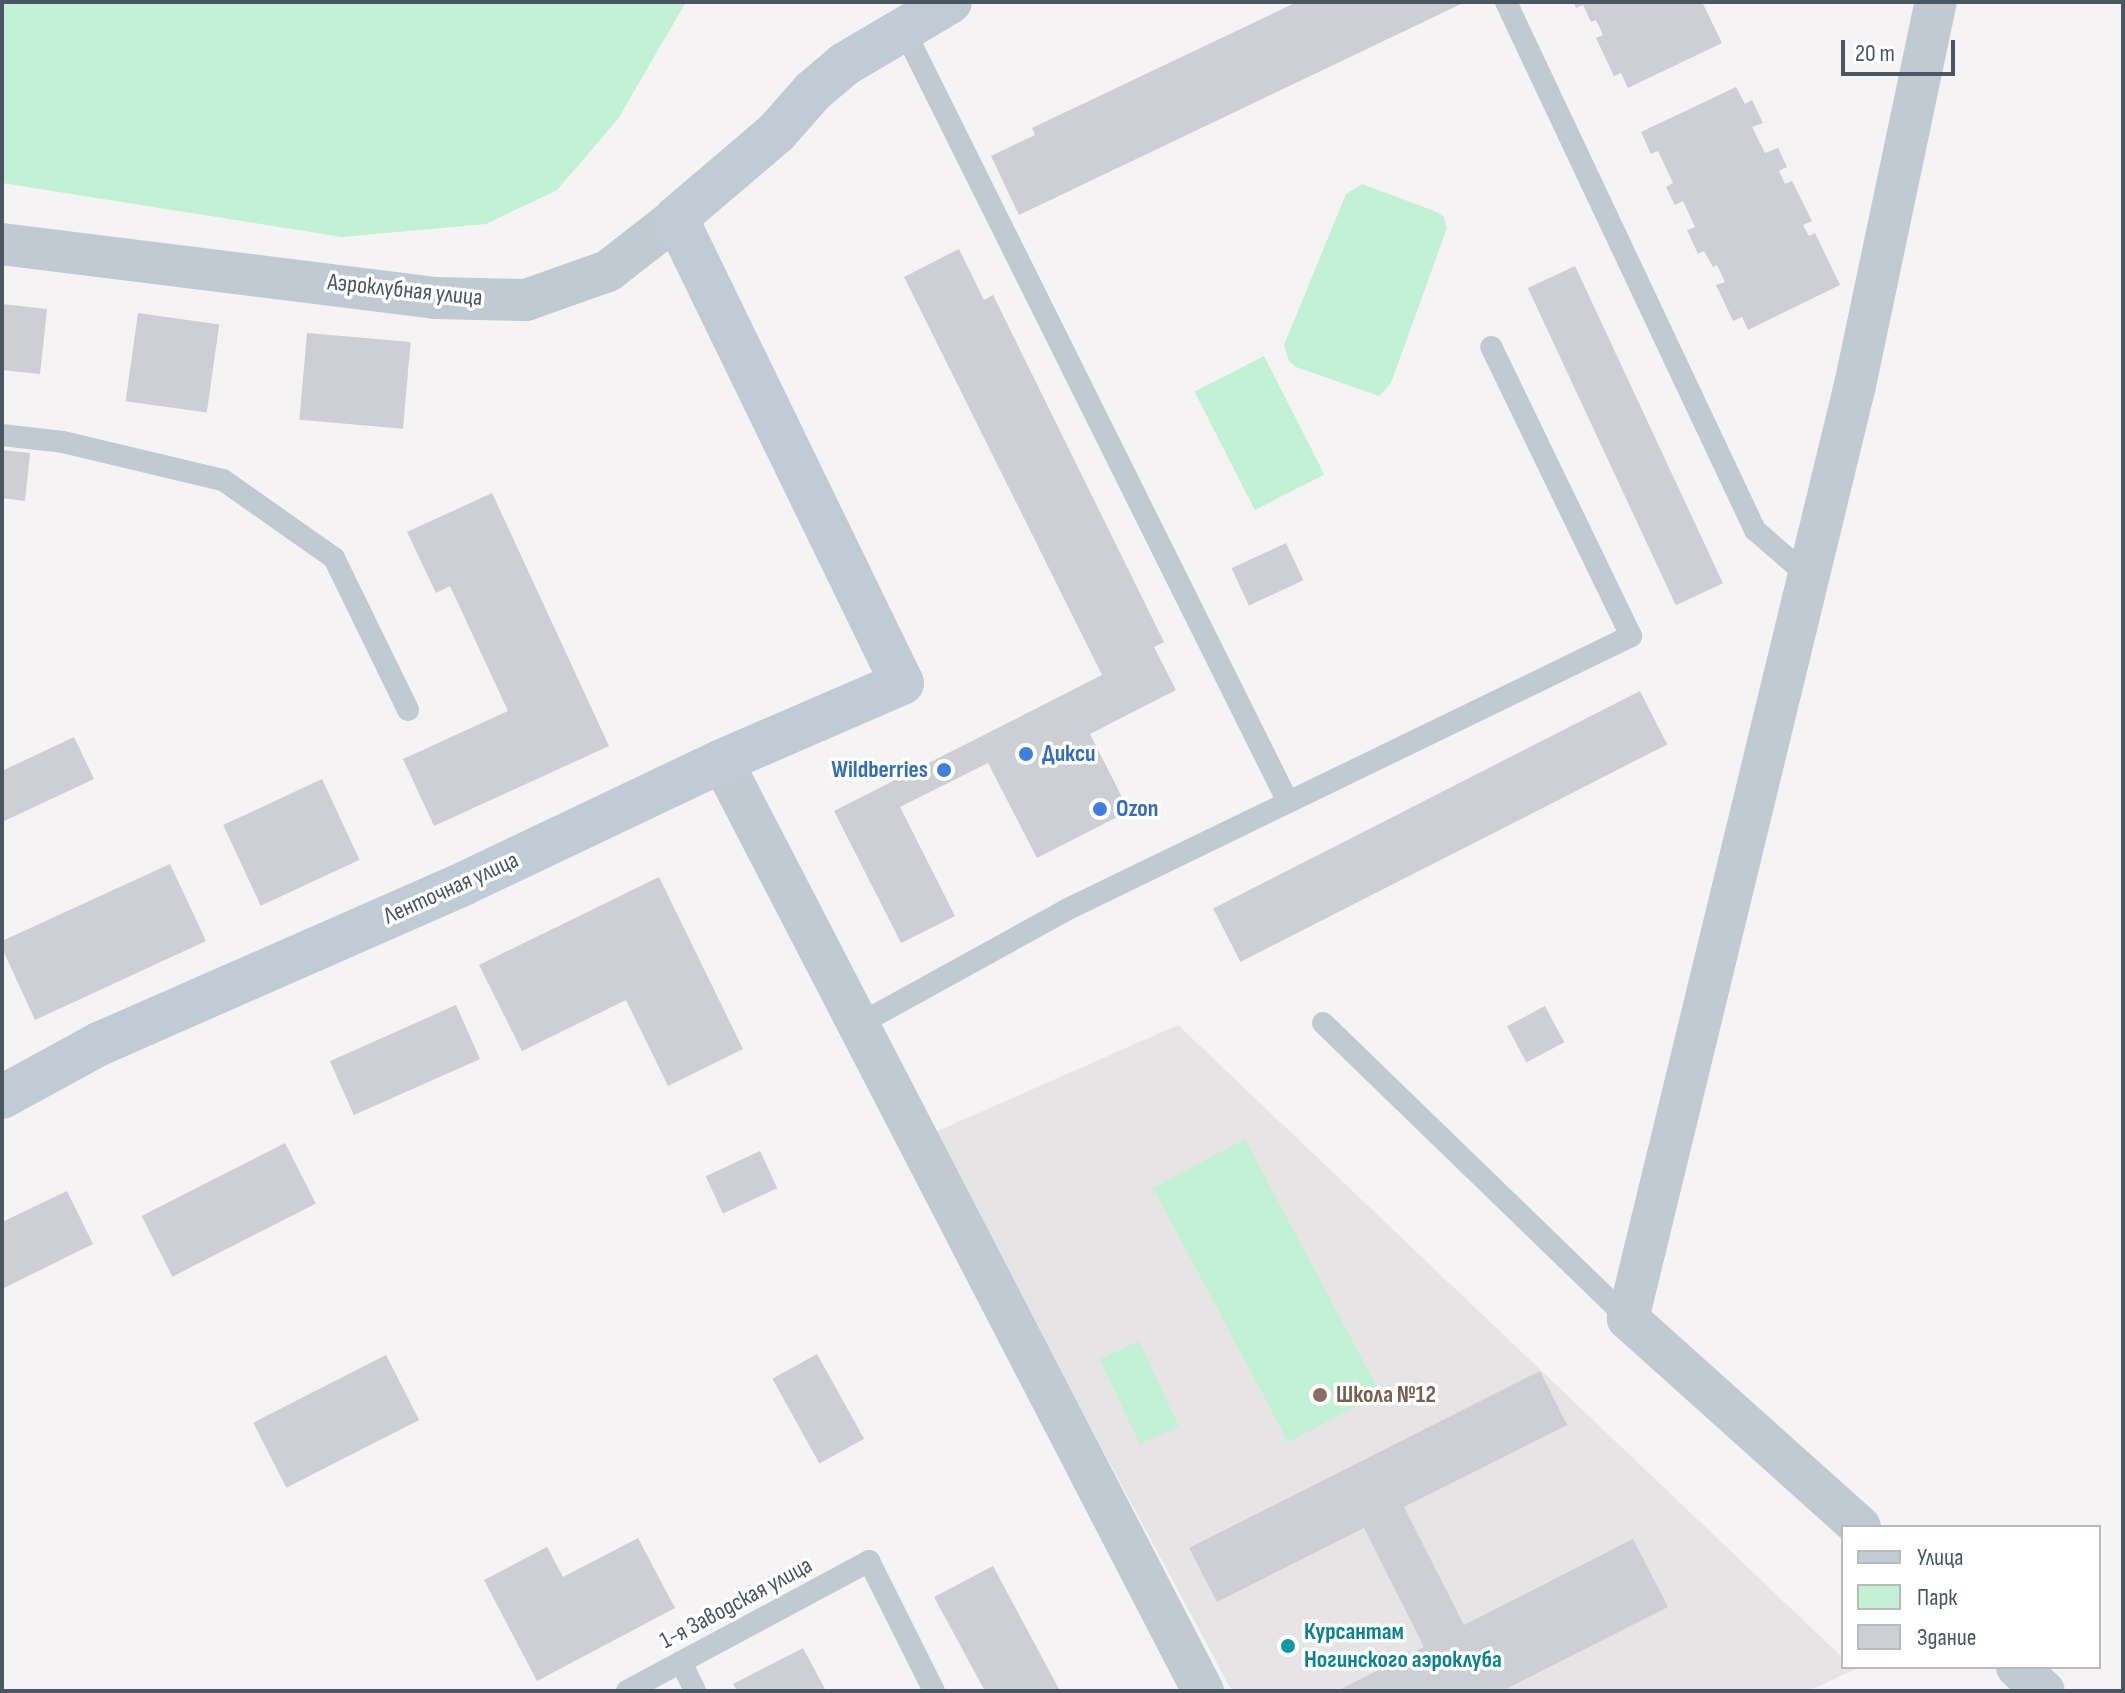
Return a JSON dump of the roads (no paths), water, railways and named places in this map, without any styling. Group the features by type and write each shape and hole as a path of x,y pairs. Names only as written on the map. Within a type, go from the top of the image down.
{"street":[{"name":"Аэроклубная улица","path":"2,244 436,298 526,300 608,271 776,133 813,91 845,64 950,2"},
{"path":"1858,1525 1628,1319 1855,385 1936,2"},
{"name":"Ленточная улица","path":"2,1097 99,1044 465,883 722,761 902,683 676,218"},
{"path":"722,761 856,1026 1203,1691"},
{"path":"2019,1669 2044,1691"}],"lane":[{"path":"1506,2 1755,530 1808,576"},
{"path":"903,28 1288,802"},
{"path":"856,1026 1066,910 1631,636 1491,347"},
{"path":"2,435 63,442 223,480 334,558 408,710"},
{"path":"1323,1023 1628,1319"},
{"name":"1-я Заводская улица","path":"627,1691 869,1561 934,1691"},
{"path":"681,1662 695,1691"}],"place":[{"name":"Дикси","path":"1026,754"},
{"name":"Wildberries","path":"944,770"},
{"name":"Ozon","path":"1100,809"},
{"name":"Школа №12","path":"1320,1395"},
{"name":"Курсантам Ногинского аэроклуба","path":"1288,1646"}]}
